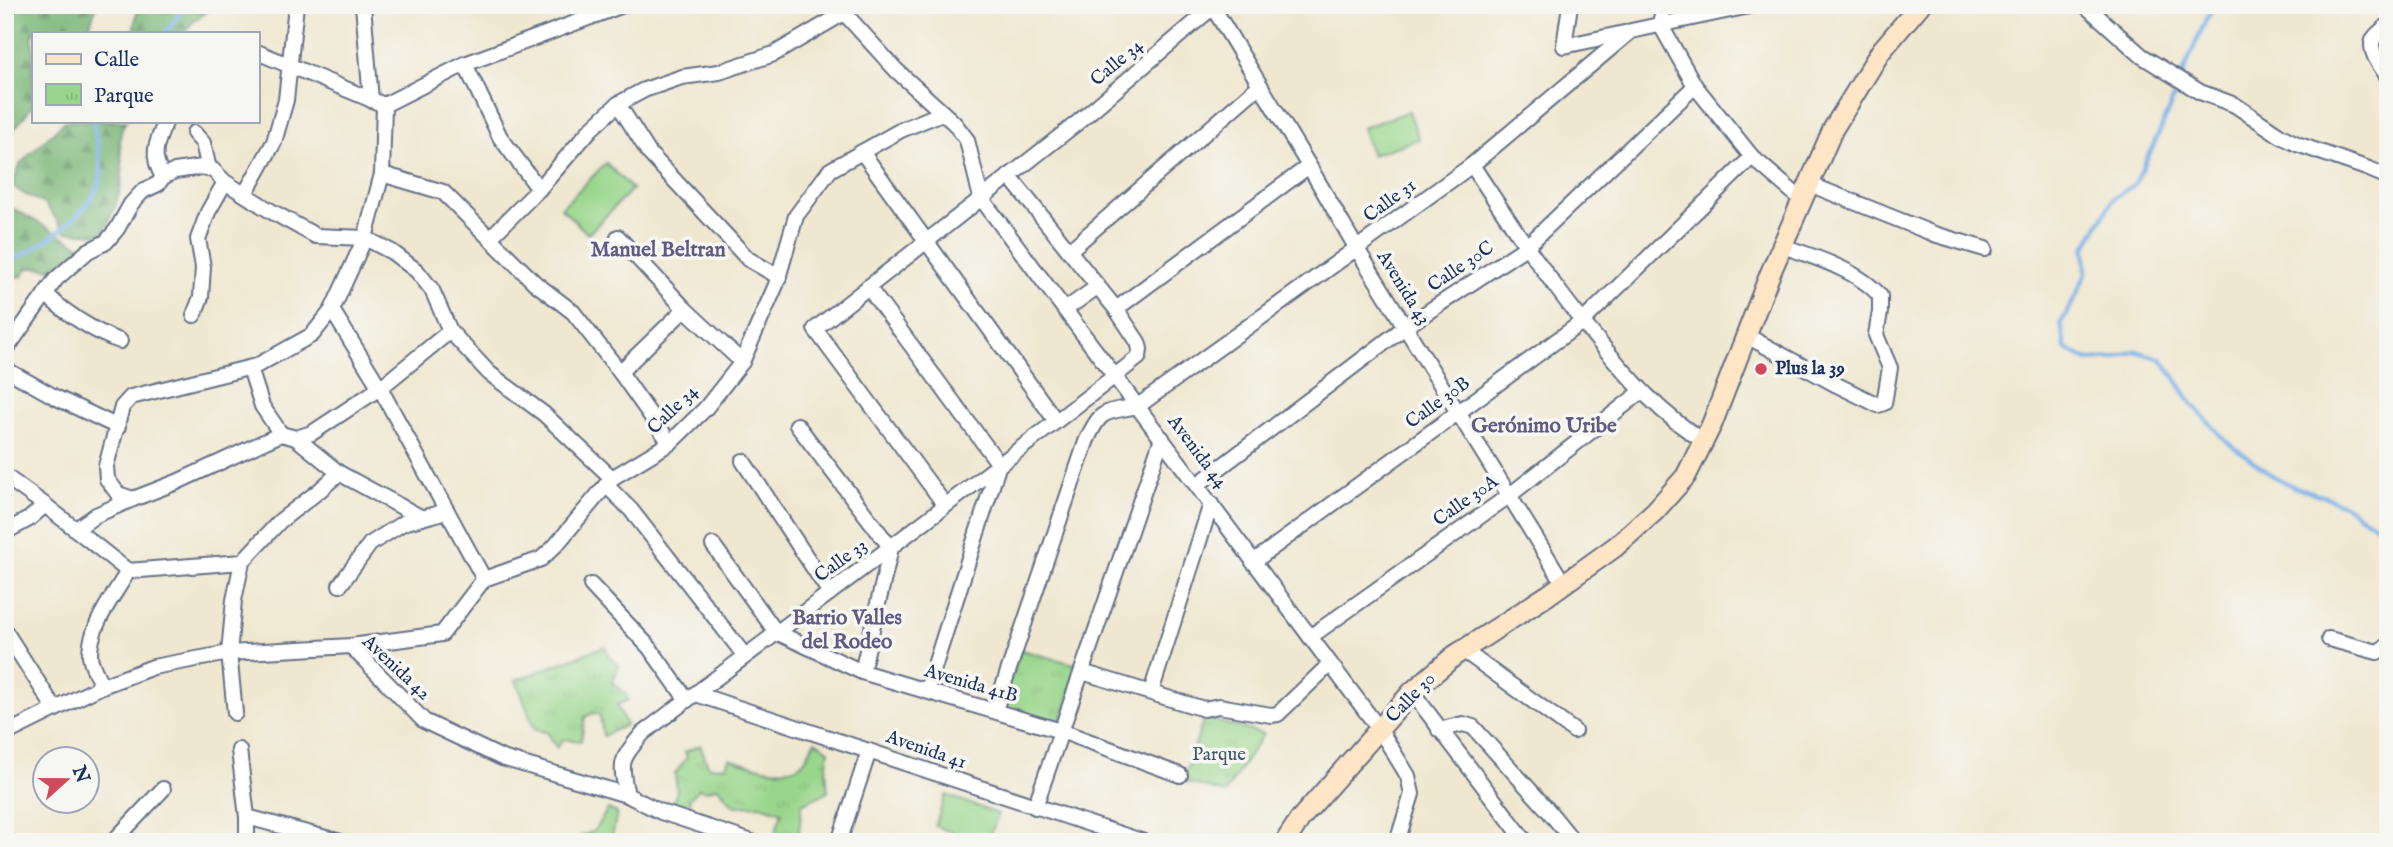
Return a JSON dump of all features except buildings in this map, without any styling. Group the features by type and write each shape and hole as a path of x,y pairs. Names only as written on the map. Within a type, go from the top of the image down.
{"main road":[{"name":"Calle 30","path":"1285,842 1300,819 1412,692 1463,650 1615,547 1655,511 1686,476 1704,442 1782,246 1833,129 1881,51 1920,5"}],"street":[{"path":"245,194 274,142 286,100 296,5"},
{"path":"133,499 118,494 107,479 106,466 122,407 131,397 250,368 312,335 332,310 365,238 382,174 377,102 363,5"},
{"path":"259,53 377,102 465,64 623,5"},
{"path":"1570,5 1564,46 1631,32"},
{"path":"1664,5 1660,24 1695,86 1752,157 1806,192 1985,249"},
{"name":"Calle 31","path":"1138,406 1472,165 1631,32 1754,5"},
{"path":"2085,5 2142,56 2200,92 2235,105 2297,144 2388,177"},
{"path":"490,238 591,129 618,104 643,90 682,77 719,72 774,54 840,9 896,70 954,123 967,140 981,198"},
{"name":"Calle 34","path":"945,505 815,328 1077,123 1207,12 1214,9"},
{"name":"Avenida 43","path":"1214,9 1357,249 1564,584"},
{"path":"2385,27 2372,43 2374,54 2388,78"},
{"path":"465,64 500,137 539,188"},
{"path":"1069,251 1260,85"},
{"name":"Calle 30C","path":"1197,485 1405,327 1526,247 1695,86"},
{"path":"618,104 649,153 748,259 779,277"},
{"name":"Calle 34","path":"484,579 541,559 609,482 670,443 705,409 742,362 779,277 796,216 830,170 901,130 942,113"},
{"path":"163,177 154,163 155,151 166,122"},
{"path":"194,133 203,142 209,169"},
{"path":"862,152 1056,421"},
{"name":"Calle 30B","path":"1253,562 1583,322 1752,157"},
{"path":"1472,165 1526,247 1641,392 1704,442"},
{"path":"1009,176 1116,310 1309,166"},
{"path":"5,351 68,266 106,242 143,191 175,171 202,167 209,169 269,210 316,236 365,238 392,252 417,271 432,290 450,331 489,373 544,414 609,482 745,656"},
{"path":"382,174 443,192 535,283 573,312 670,443"},
{"path":"194,315 201,297 203,267 198,239 208,212 225,182"},
{"name":"Avenida 44","path":"981,198 1380,730 1408,776 1412,794 1397,842"},
{"path":"618,237 685,309 742,362"},
{"path":"1747,336 1838,386 1878,405 1884,403 1890,368 1876,335 1880,296 1867,283 1811,256 1782,246"},
{"path":"868,287 999,464 927,690"},
{"path":"1066,309 1097,287"},
{"path":"46,293 54,303 72,316 120,341"},
{"path":"620,372 685,309"},
{"path":"332,310 380,388 484,579 442,634 351,646"},
{"name":"Calle 33","path":"627,794 622,762 643,733 891,548 1139,357 1138,342 1116,310"},
{"path":"296,438 312,433 380,388 450,331"},
{"path":"250,368 262,406 281,434"},
{"path":"5,369 118,427"},
{"name":"Calle 30A","path":"1310,637 1510,495 1641,392"},
{"path":"995,710 1096,419 1107,413 1138,406"},
{"path":"797,425 891,548 862,672"},
{"path":"76,529 96,514 177,482 281,434 296,438 339,473 422,518"},
{"path":"1035,807 1162,438"},
{"path":"743,461 830,593"},
{"path":"235,713 229,653 234,600 242,562 280,521 339,473"},
{"path":"5,476 128,571 242,562"},
{"path":"1151,692 1211,504"},
{"path":"5,532 29,519 45,505"},
{"path":"340,585 370,544 403,523 447,511"},
{"name":"Avenida 41B","path":"713,545 776,632 862,672 1061,731 1180,775"},
{"path":"103,687 90,659 91,647 97,625 128,571"},
{"path":"591,585 692,697"},
{"path":"5,631 55,709"},
{"path":"2329,639 2377,652 2388,646"},
{"name":"Avenida 42","path":"5,734 103,687 153,667 229,653 351,646 424,721 502,758 627,794 661,812 752,842"},
{"path":"1463,650 1574,731"},
{"path":"1082,672 1204,709 1219,706 1271,716 1285,709 1330,664"},
{"path":"1412,692 1526,842"},
{"name":"Avenida 41","path":"692,697 869,751 1144,842"},
{"path":"1439,730 1463,724 1473,727 1574,842"},
{"path":"239,750 247,817 247,842"},
{"path":"839,842 869,751"},
{"path":"113,842 163,789"},
{"path":"247,817 341,842"}],"green space":[{"path":"5,5 97,5 87,32 32,32 32,106 5,141"},
{"path":"135,5 215,5 191,24 186,32 133,32 137,13"},
{"path":"1409,111 1419,139 1372,155 1362,128"},
{"path":"64,122 125,122 120,141 120,191 103,234 66,232 45,204 12,185 21,163"},
{"path":"606,163 632,189 588,234 561,208"},
{"path":"5,204 82,247 51,269 36,267 26,269 23,276 5,278"},
{"path":"605,646 609,657 619,666 612,682 625,693 628,700 617,705 626,725 603,736 600,715 593,713 585,717 581,741 563,739 557,748 547,732 535,730 516,680"},
{"path":"1021,650 1078,665 1059,728 999,707"},
{"name":"Parque","path":"1204,718 1263,734 1225,793 1183,781"},
{"path":"815,741 829,750 826,770 828,792 802,804 798,842 773,839 782,812 761,805 734,806 718,787 705,791 700,788 689,799 692,812 672,805 677,791 675,774 687,757 685,752 700,745 709,767 726,766 729,758 779,770 789,769 804,761"},
{"path":"946,795 998,814 988,842 979,842 935,826"},
{"path":"608,809 617,813 611,842 580,842 581,836 594,831"}],"waterway":[{"path":"166,32 183,5"},
{"path":"2216,5 2198,37 2160,131 2135,184 2113,199 2085,248 2086,273 2061,323 2065,348 2087,360 2114,358 2136,351 2162,359 2192,404 2226,441 2273,476 2294,487 2346,506 2388,534"},
{"path":"5,263 48,239 77,215 89,201 101,174 94,122"}],"place":[{"name":"Plus la 39","path":"1761,369"}],"district":[{"name":"Manuel Beltran","path":"658,250"},
{"name":"Gerónimo Uribe","path":"1544,426"},
{"name":"Barrio Valles del Rodeo","path":"847,630"}]}
